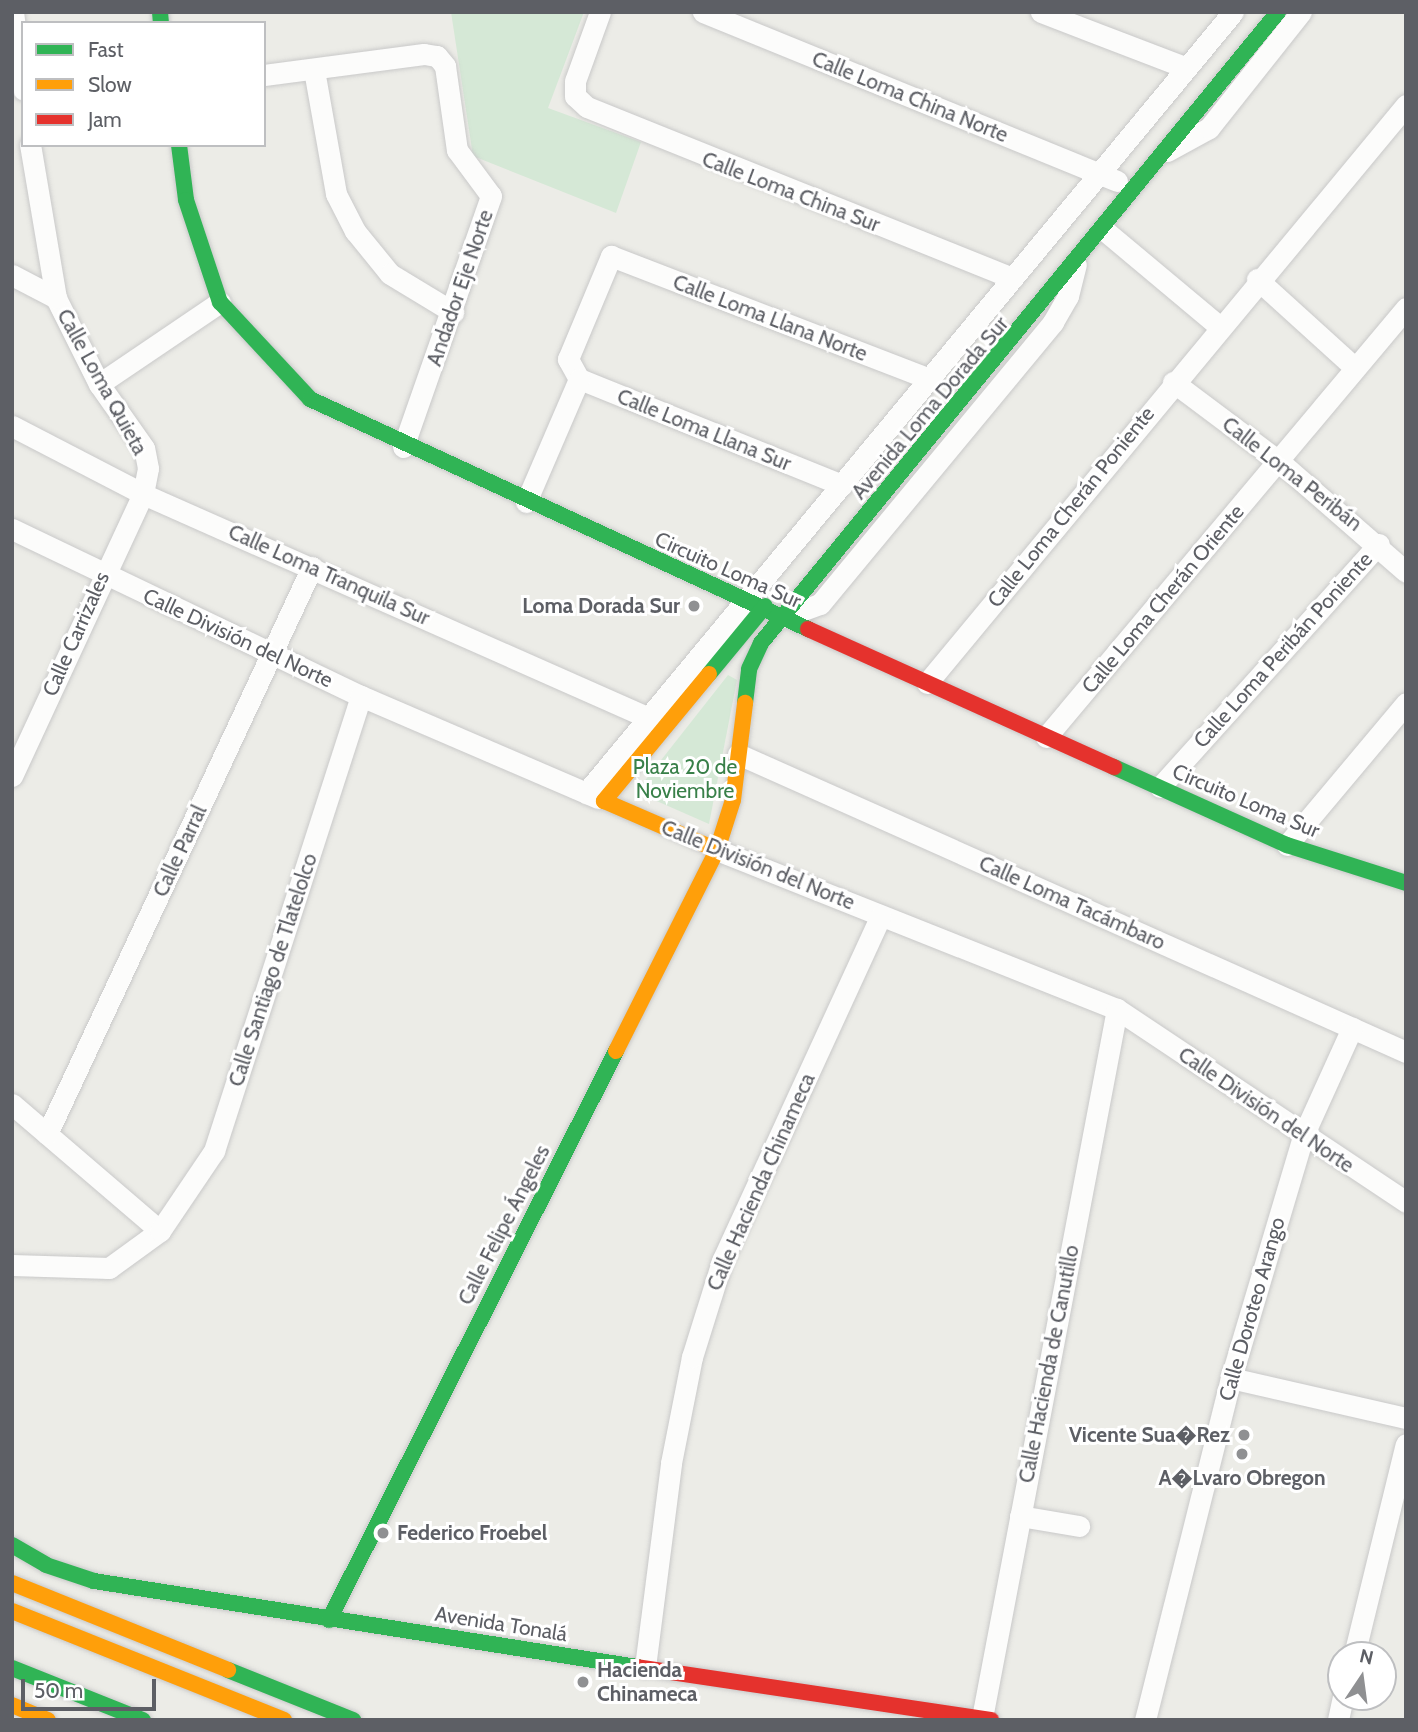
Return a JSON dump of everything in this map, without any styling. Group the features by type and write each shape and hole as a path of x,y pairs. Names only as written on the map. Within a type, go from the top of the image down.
{"main road":[{"name":"Avenida Loma Dorada Sur","path":"921,418 1079,228 1108,177 1252,12"},
{"name":"Avenida Loma Dorada Sur","path":"1076,265 1278,12"},
{"name":"Circuito Loma Sur","path":"179,147 186,200 220,302 310,399 403,447 1287,845 1406,883"},
{"path":"1079,228 1100,236"},
{"name":"Avenida Loma Dorada Sur","path":"595,797 764,609 780,587"},
{"name":"Avenida Loma Dorada Sur","path":"717,850 733,800 749,669 761,643 764,609"},
{"name":"Calle División del Norte","path":"595,797 717,850"},
{"name":"Calle Felipe Ángeles","path":"329,1620 717,850"},
{"name":"Avenida Tonalá","path":"12,1545 46,1565 94,1581 329,1620 986,1719"},
{"path":"12,1583 353,1720"},
{"path":"12,1611 284,1720"},
{"path":"12,1668 143,1720"},
{"path":"12,1705 48,1720"}],"street":[{"name":"Calle Loma China Sur","path":"600,12 575,82 575,96 587,107 659,140 1013,278"},
{"name":"Calle Loma China Norte","path":"703,12 1108,177"},
{"path":"1041,12 1187,68"},
{"name":"Avenida Loma Dorada Sur","path":"595,797 649,718 764,609 851,493 929,379 1013,278 1108,177 1187,68 1234,12"},
{"name":"Avenida Loma Dorada Sur","path":"1167,151 1209,128 1301,12"},
{"path":"13,13 21,74"},
{"name":"Andador Eje Norte","path":"314,70 437,56 445,66 457,150 491,196 453,313 403,447"},
{"path":"266,75 314,70 336,194 355,231 390,274 453,313"},
{"name":"Calle Loma Cherán Poniente","path":"927,683 1257,279 1406,105"},
{"name":"Calle Loma Quieta","path":"30,147 56,298 99,384 144,448 143,494"},
{"path":"1100,236 1221,324"},
{"name":"Calle Loma Llana Norte","path":"575,374 568,359 611,256 929,379"},
{"name":"Avenida Loma Dorada Sur","path":"764,609 820,604 1053,322 1076,265"},
{"path":"12,275 56,298"},
{"path":"1257,279 1355,368"},
{"path":"99,384 220,302"},
{"name":"Calle Loma Cherán Oriente","path":"1046,737 1406,308"},
{"path":"526,502 575,374"},
{"name":"Calle Loma Llana Sur","path":"575,374 851,493"},
{"name":"Calle Loma Peribán","path":"1173,382 1280,461 1379,544 1406,572"},
{"name":"Calle Loma Tranquila Sur","path":"12,426 143,494 649,718"},
{"name":"Calle Carrizales","path":"12,776 102,575 143,494"},
{"name":"Calle División del Norte","path":"12,529 102,575 361,696 595,797"},
{"name":"Calle Loma Peribán Poniente","path":"1160,788 1379,544"},
{"name":"Calle Parral","path":"47,1134 312,567"},
{"name":"Calle Santiago de Tlatelolco","path":"160,1231 214,1151 361,696"},
{"path":"1287,845 1406,703"},
{"name":"Calle Loma Tacámbaro","path":"738,754 1406,1052"},
{"name":"Calle División del Norte","path":"717,850 1117,1009 1303,1136 1406,1202"},
{"name":"Calle Hacienda Chinameca","path":"645,1667 671,1463 692,1357 722,1261 881,916"},
{"name":"Calle Hacienda de Canutillo","path":"986,1719 1020,1516 1117,1009"},
{"name":"Calle Doroteo Arango","path":"1146,1720 1231,1378 1303,1136 1352,1028"},
{"path":"12,1104 160,1231 109,1268 12,1265"},
{"path":"1231,1378 1406,1418"},
{"path":"1357,1641 1406,1444"},
{"path":"1020,1516 1079,1526"}],"green space":[{"path":"451,12 584,12 548,108 641,142 616,213 473,156"},
{"name":"Plaza 20 de Noviembre","path":"728,675 737,680 709,824 636,792"}],"traffic: fast":[{"path":"160,12 161,21"},
{"path":"745,703 749,669 761,643 1278,12"},
{"path":"179,147 186,200 220,302 310,399 808,629"},
{"path":"709,674 765,606"},
{"path":"1114,767 1287,845 1406,883"},
{"path":"329,1620 616,1051"},
{"path":"12,1545 46,1565 94,1581 637,1667"},
{"path":"12,1668 143,1720"},
{"path":"228,1670 353,1720"}],"traffic: slow":[{"path":"709,674 604,801 717,850"},
{"path":"616,1051 717,850 733,800 745,703"},
{"path":"12,1583 228,1670"},
{"path":"12,1611 284,1720"},
{"path":"12,1705 48,1720"}],"traffic: jam":[{"path":"808,629 1114,767"},
{"path":"637,1667 991,1720"}],"place":[{"name":"Loma Dorada Sur","path":"694,606"},
{"name":"Vicente Sua�Rez","path":"1244,1435"},
{"name":"A�Lvaro Obregon","path":"1242,1454"},
{"name":"Federico Froebel","path":"383,1533"},
{"name":"Hacienda Chinameca","path":"583,1682"}]}
